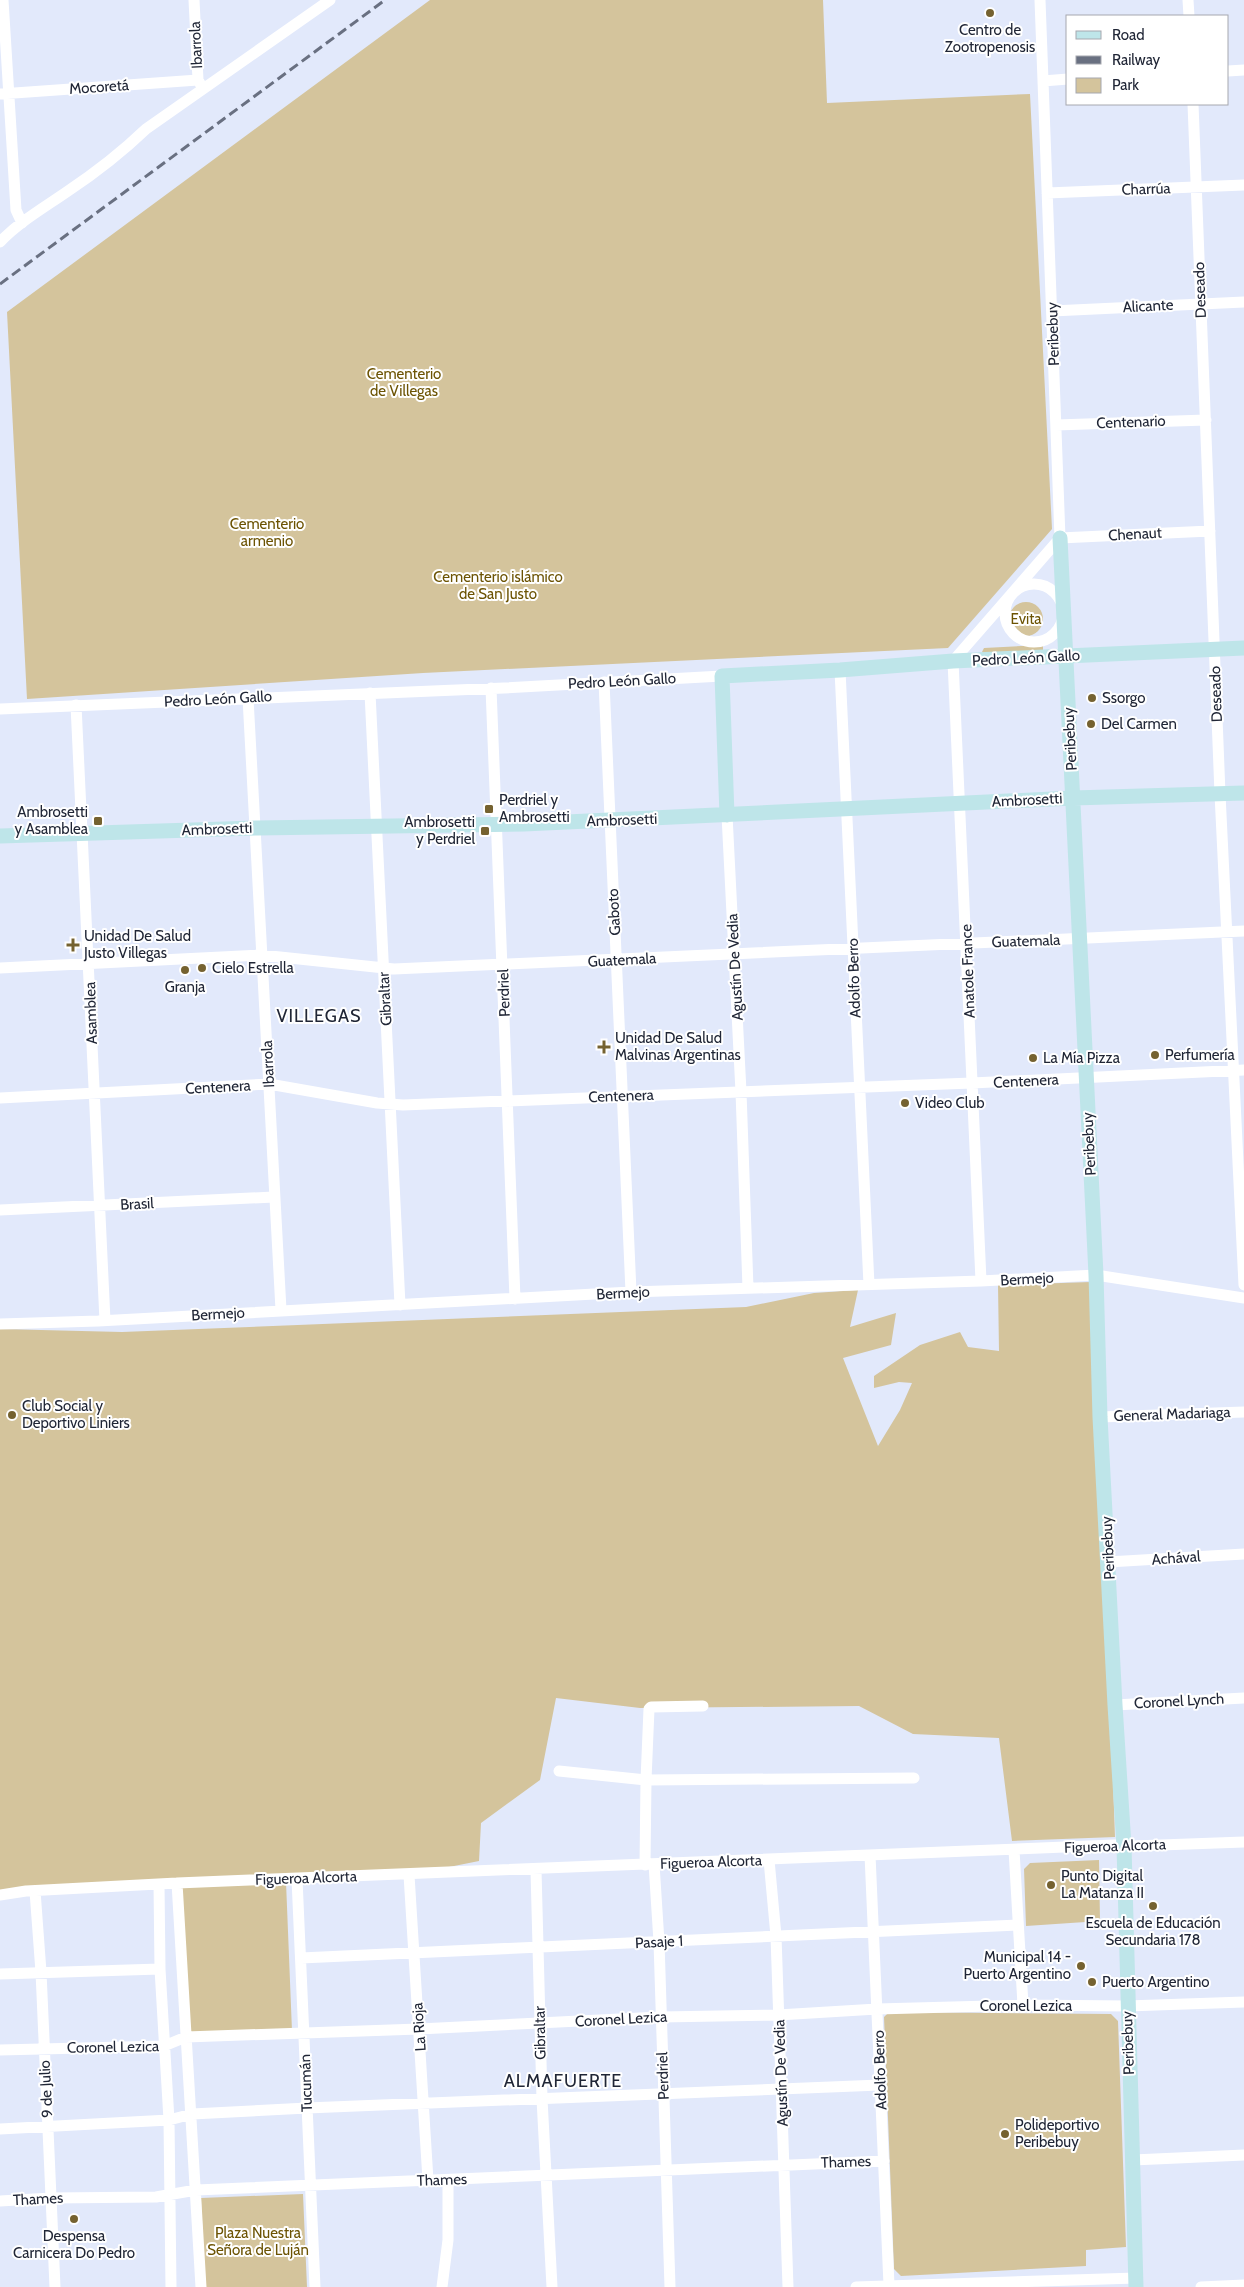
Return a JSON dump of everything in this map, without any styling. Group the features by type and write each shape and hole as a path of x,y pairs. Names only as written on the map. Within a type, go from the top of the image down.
{"street":[{"path":"3,0 4,93 16,210 22,223"},
{"name":"Ibarrola","path":"194,0 200,85"},
{"path":"1,240 88,177 200,85 330,0"},
{"name":"Peribebuy","path":"1040,0 1060,538 1096,1275 1100,1417 1124,1846 1136,2282"},
{"path":"1188,0 1189,15"},
{"path":"1229,71 1244,70"},
{"path":"1043,80 1066,79"},
{"name":"Mocoretá","path":"4,93 200,85"},
{"name":"Deseado","path":"1193,105 1226,932 1239,1070 1244,1284"},
{"name":"Charrúa","path":"1047,193 1244,185"},
{"name":"Alicante","path":"1052,311 1244,302"},
{"name":"Centenario","path":"1056,425 1206,420"},
{"name":"Chenaut","path":"1060,538 1210,531"},
{"path":"952,661 1060,538"},
{"path":"1028,584 1046,587 1060,599 1064,617 1055,634 1047,640 1037,643 1027,642 1018,638 1010,631 1005,622 1004,612 1012,593 1028,584"},
{"name":"Pedro León Gallo","path":"0,709 491,688 840,670 952,661 1244,648"},
{"name":"Anatole France","path":"952,661 967,943 981,1281"},
{"name":"Adolfo Berro","path":"840,670 870,1285"},
{"name":"Agustín De Vedia","path":"722,676 748,1288"},
{"name":"Gaboto","path":"604,682 631,1292"},
{"name":"Perdriel","path":"491,688 515,1299"},
{"name":"Gibraltar","path":"370,693 400,1305"},
{"name":"Ibarrola","path":"248,698 257,828 261,955 281,1310"},
{"name":"Asamblea","path":"76,705 105,1321"},
{"name":"Ambrosetti","path":"0,836 257,828 497,825 1073,798 1244,793"},
{"name":"Guatemala","path":"0,968 261,955 383,969 503,966 617,959 1244,931"},
{"name":"Centenera","path":"0,1098 269,1084 390,1105 972,1083 1239,1070"},
{"name":"Brasil","path":"0,1210 274,1197"},
{"name":"Bermejo","path":"0,1324 105,1321 631,1292 981,1281 1096,1275 1244,1298"},
{"name":"General Madariaga","path":"1100,1417 1244,1412"},
{"name":"Achával","path":"1108,1562 1244,1554"},
{"name":"Coronel Lynch","path":"1115,1705 1244,1698"},
{"name":"Perdriel","path":"670,2287 659,1942 649,1865 646,1780 649,1709 651,1707 703,1706"},
{"path":"559,1771 646,1780 914,1778"},
{"name":"Figueroa Alcorta","path":"0,1895 35,1891 177,1883 1244,1842"},
{"path":"1014,1850 1023,2005"},
{"name":"Adolfo Berro","path":"870,1855 889,2285"},
{"name":"Agustín De Vedia","path":"769,1860 776,1936 788,2287"},
{"name":"Gibraltar","path":"536,1870 545,2177 552,2287"},
{"name":"La Rioja","path":"409,1875 428,2180"},
{"name":"Tucumán","path":"297,1879 315,2287"},
{"path":"177,1883 201,2287"},
{"path":"158,1884 160,1969 169,2120 171,2287"},
{"name":"9 de Julio","path":"35,1891 41,1972 55,2287"},
{"name":"Pasaje 1","path":"301,1958 1018,1925"},
{"path":"0,1974 160,1969"},
{"name":"Coronel Lezica","path":"0,2050 164,2046 186,2037 305,2034 660,2017 778,2015 877,2008 1023,2005 1127,2006 1244,2002"},
{"path":"0,2129 169,2120 192,2114 307,2108 880,2085"},
{"path":"1132,2160 1244,2155"},
{"name":"Thames","path":"0,2201 50,2198 170,2196 196,2190 545,2177 784,2164 884,2161"},
{"path":"442,2287 448,2240 448,2180"},
{"path":"856,2287 1136,2282"},
{"path":"1201,2287 1244,2285"}],"green space":[{"name":"Cementerio de Villegas","path":"430,0 823,0 827,103 1030,94 1052,529 948,648 423,673 27,699 7,312"},
{"name":"Evita","path":"1026,602 1033,603 1038,607 1042,612 1042,626 1038,631 1033,635 1026,636 1019,635 1014,631 1010,626 1009,619 1010,612 1014,607 1019,603"},
{"path":"1043,645 1043,652 984,654 982,652 984,648"},
{"path":"1091,1282 1107,1617 1115,1837 1012,1841 999,1738 913,1734 859,1706 640,1708 556,1698 540,1780 481,1823 479,1861 409,1875 0,1895 0,1329 122,1332 746,1307 814,1293 858,1290 850,1327 896,1313 891,1345 843,1358 878,1446 900,1410 912,1383 899,1382 874,1388 874,1376 920,1345 960,1332 968,1347 999,1351 998,1285"},
{"path":"1099,1860 1100,1921 1026,1926 1024,1869 1030,1863"},
{"path":"286,1882 292,2031 188,2036 181,1887"},
{"name":"Polideportivo Peribebuy","path":"889,2012 1111,2014 1118,2021 1126,2247 1086,2250 1086,2266 901,2276 894,2269 884,2017"},
{"name":"Plaza Nuestra Señora de Luján","path":"303,2194 307,2287 205,2287 201,2198"}],"railway":[{"path":"0,284 385,0"}],"place":[{"name":"Centro de Zootropenosis","path":"990,13"},
{"name":"Ssorgo","path":"1092,698"},
{"name":"Del Carmen","path":"1091,724"},
{"name":"Perdriel y Ambrosetti","path":"489,809"},
{"name":"Ambrosetti y Asamblea","path":"98,821"},
{"name":"Ambrosetti y Perdriel","path":"485,831"},
{"name":"Unidad De Salud Justo Villegas","path":"73,945"},
{"name":"Cielo Estrella","path":"202,968"},
{"name":"Granja","path":"185,970"},
{"name":"Unidad De Salud Malvinas Argentinas","path":"604,1047"},
{"name":"Perfumería","path":"1155,1055"},
{"name":"La Mía Pizza","path":"1033,1058"},
{"name":"Video Club","path":"905,1103"},
{"name":"Club Social y Deportivo Liniers","path":"12,1415"},
{"name":"Punto Digital La Matanza II","path":"1051,1885"},
{"name":"Escuela de Educación Secundaria 178","path":"1153,1906"},
{"name":"Municipal 14 - Puerto Argentino","path":"1081,1966"},
{"name":"Puerto Argentino","path":"1092,1982"},
{"name":"Polideportivo Peribebuy","path":"1005,2134"},
{"name":"Despensa Carnicera Do Pedro","path":"74,2219"}],"district":[{"name":"VILLEGAS","path":"319,1016"},
{"name":"ALMAFUERTE","path":"563,2081"}],"park label":[{"name":"Cementerio armenio","path":"267,532"},
{"name":"Cementerio islámico de San Justo","path":"498,586"}]}
